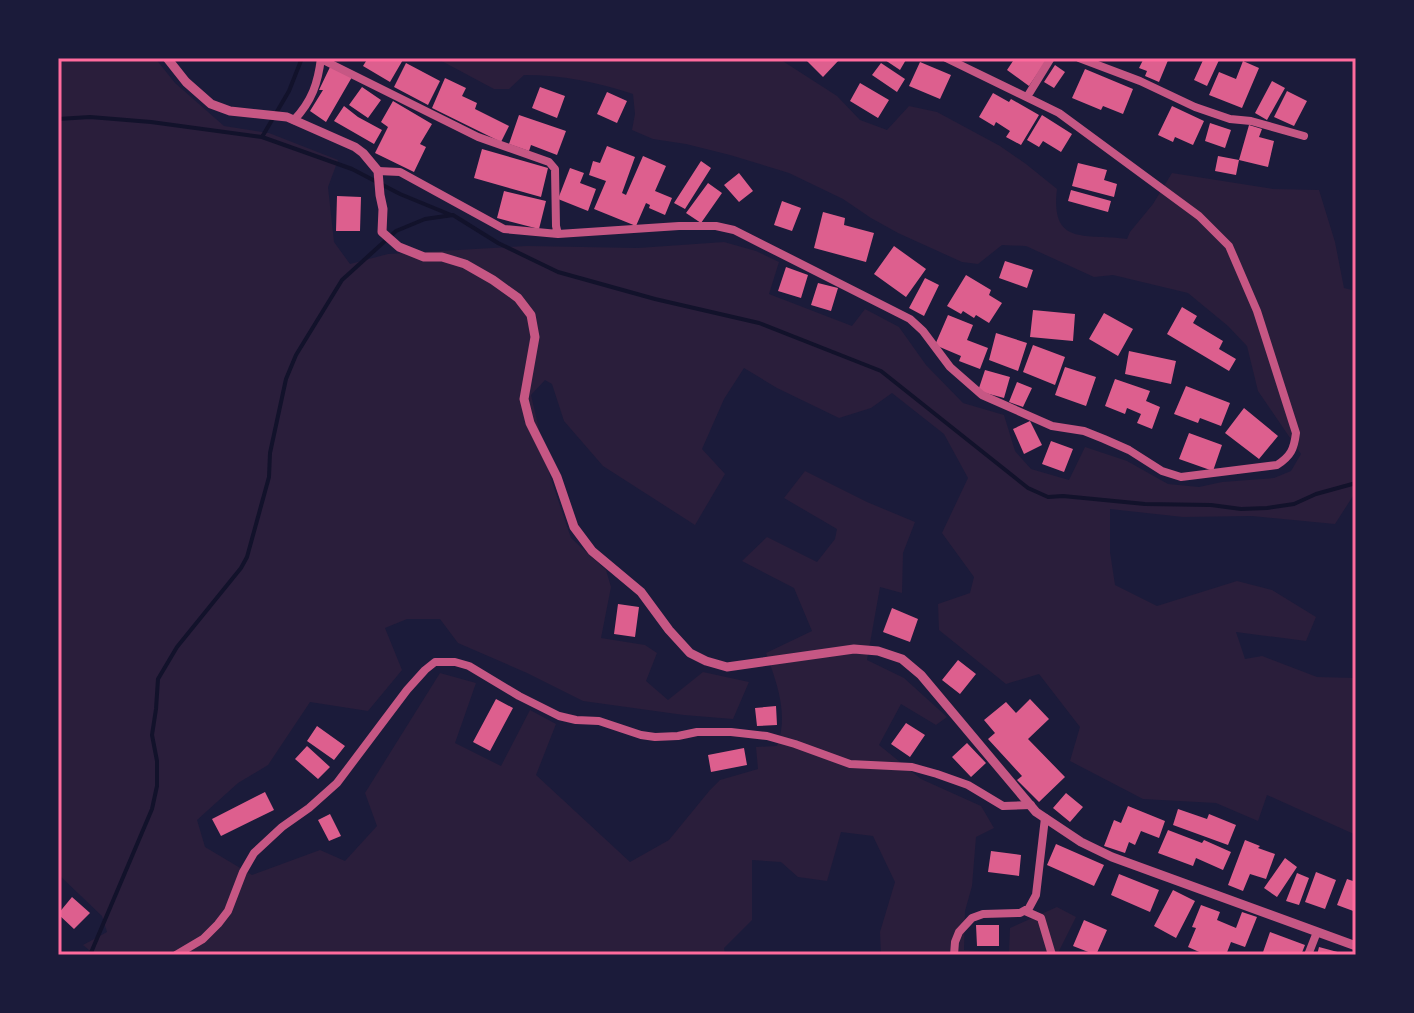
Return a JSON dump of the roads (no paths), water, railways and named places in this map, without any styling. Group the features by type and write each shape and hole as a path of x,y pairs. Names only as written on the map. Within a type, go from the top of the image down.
{"street":[{"path":"167,58 186,82 211,104 230,111 290,118 355,147 378,171 383,209 382,232 399,247 424,257 442,257 465,264 518,298 531,315 535,337 524,399 530,423 557,477 574,527 592,551 641,592 690,653 727,667 854,649 878,651 902,659 921,675 1031,805 1081,842 1112,857 1356,946"},
{"path":"290,118 312,97 321,58 478,137 549,162 555,169 558,234"},
{"path":"378,171 400,172 504,229 558,234 679,226 716,226 734,230 910,319 950,367 982,395 1052,426 1084,431 1129,450 1162,471 1181,477 1277,465 1288,459 1296,433 1257,311 1229,246 1199,216 1059,113 946,58"},
{"path":"1027,97 1051,58"},
{"path":"1079,58 1140,81 1195,107 1230,119 1251,121 1304,136"},
{"path":"176,955 203,939 218,924 228,911 254,853 337,783 407,690 435,662 469,666 559,716 599,721 655,737 697,732 767,736 850,764 912,767 937,774 968,785 1003,806 1031,805"},
{"path":"954,955 959,932 972,918 983,914 1020,913 1029,908 1036,895 1045,818"},
{"path":"1025,911 1041,918 1052,955"},
{"path":"1308,955 1317,932"}],"waterway":[{"path":"262,137 289,91 302,58"},
{"path":"58,119 90,117 151,122 262,137 352,169 400,194 451,215"},
{"path":"90,955 152,809 157,786 157,761 152,735 158,679 177,647 247,557 269,477 270,453 286,379 296,355 342,280 396,231 425,219 453,215 498,243 558,272 759,323 881,371 1028,488 1048,497 1267,508 1294,504 1316,494 1356,483"}]}
